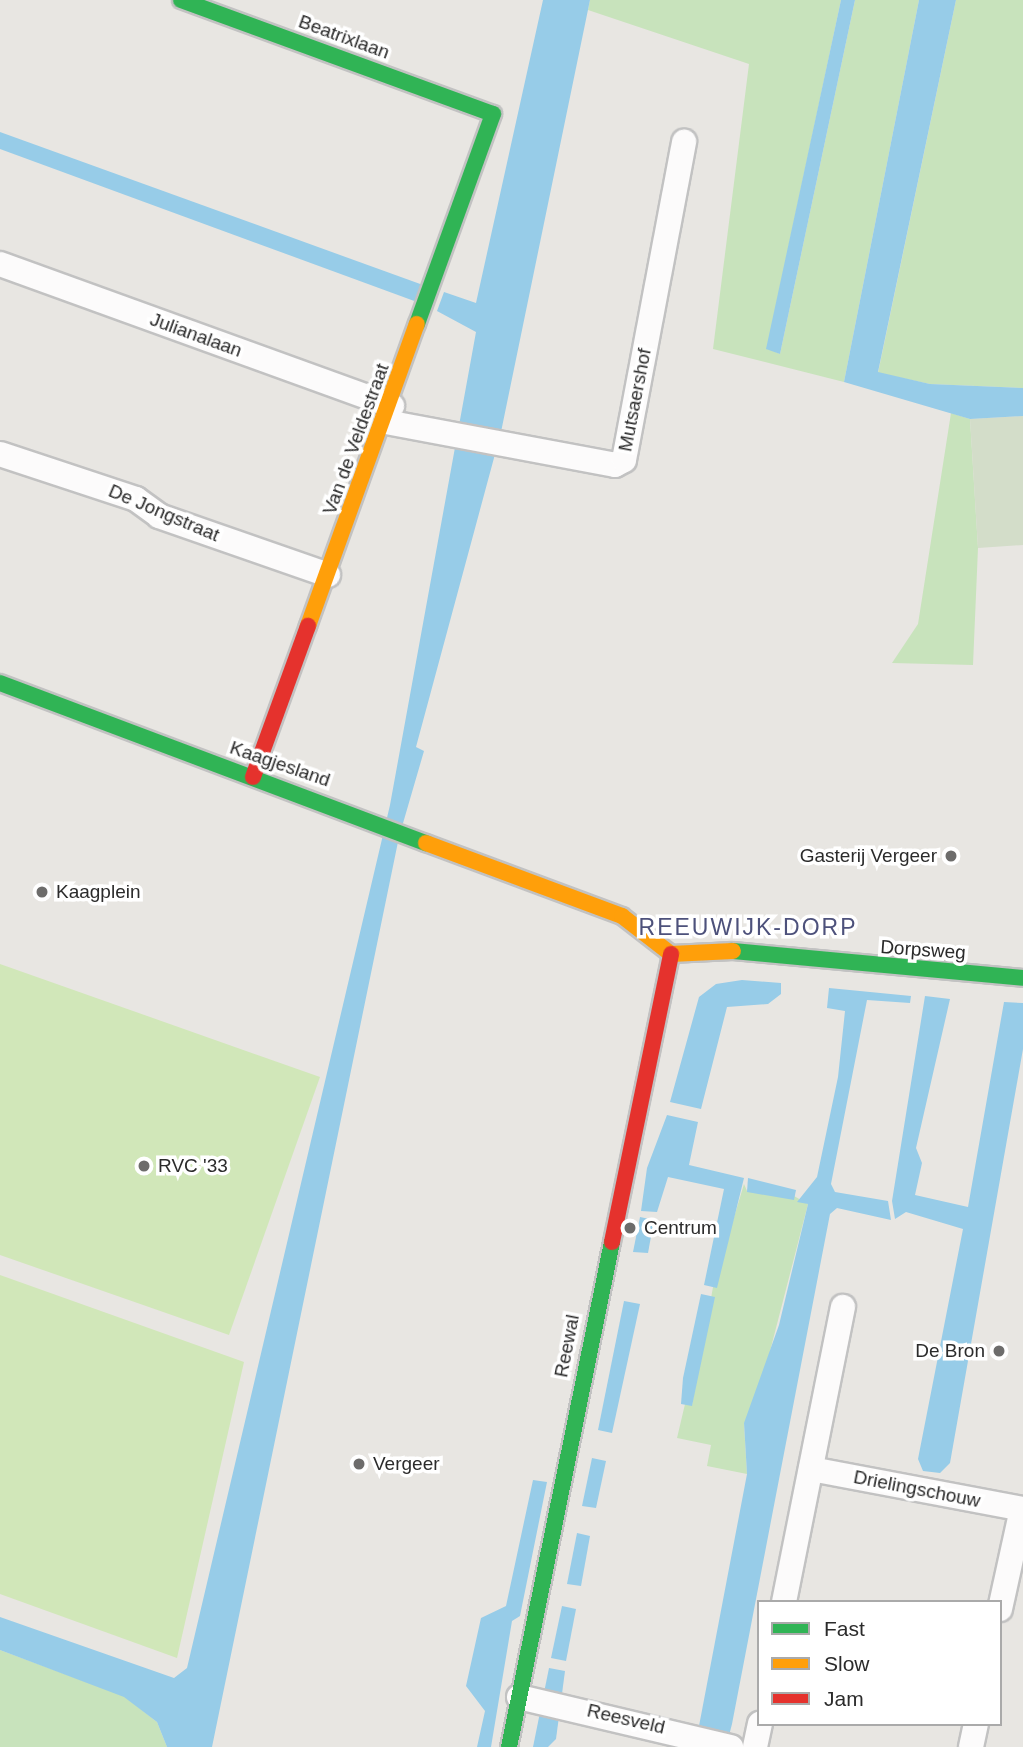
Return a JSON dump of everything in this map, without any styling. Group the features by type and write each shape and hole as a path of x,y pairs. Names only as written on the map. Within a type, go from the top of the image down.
{"street":[{"name":"Beatrixlaan","path":"181,0 493,114"},
{"name":"Van de Veldestraat","path":"253,778 389,414 493,114"},
{"name":"Mutsaershof","path":"389,414 455,438 615,465 624,460 684,142"},
{"name":"Julianalaan","path":"0,264 389,414"},
{"name":"De Jongstraat","path":"0,454 136,499 159,516 328,575"},
{"name":"Kaagjesland","path":"0,683 253,778 373,819 622,916 671,954"},
{"name":"Dorpsweg","path":"671,954 743,951 1023,978"},
{"name":"Reewal","path":"509,1747 529,1698 671,954"},
{"path":"784,1600 843,1307"},
{"name":"Drielingschouw","path":"811,1469 1022,1509"},
{"path":"1002,1600 1022,1509"},
{"name":"Reesveld","path":"529,1698 684,1732 731,1747"},
{"path":"755,1747 760,1726"},
{"path":"971,1747 976,1726"}],"green space":[{"path":"590,0 841,0 767,348 780,354 855,0 919,0 844,382 713,349 749,64 588,10"},
{"path":"956,0 1023,0 1023,388 930,384 878,373"},
{"path":"951,413 970,419 978,548 973,665 892,663 918,624"},
{"path":"1023,416 1023,545 978,548 970,419"},
{"name":"RVC '33","path":"0,964 320,1077 229,1335 0,1255"},
{"path":"744,1184 747,1191 794,1196 808,1204 761,1386 744,1424 747,1474 707,1466 711,1445 677,1438 685,1404 692,1405 713,1287"},
{"path":"0,1275 244,1362 177,1658 0,1594"},
{"path":"0,1650 124,1696 157,1722 167,1747 0,1747"}],"water":[{"path":"543,0 590,0 501,432 416,747 424,751 399,837 212,1747 167,1747 157,1722 124,1697 0,1650 0,1617 174,1678 187,1668 390,805 476,332 437,311 444,292 476,303"},
{"path":"841,0 855,0 780,354 766,349"},
{"path":"919,0 956,0 878,372 930,384 1023,388 1023,416 970,419 844,382"},
{"path":"0,132 423,285 417,302 0,149"},
{"path":"742,980 781,983 781,994 768,1004 727,1007 701,1109 670,1102 699,997 716,984"},
{"path":"829,988 911,996 910,1003 867,1000 831,1184 835,1192 888,1201 891,1220 837,1208 830,1214 732,1724 726,1747 695,1747 747,1474 744,1423 779,1325 808,1204 797,1202 817,1177 838,1077 845,1011 827,1008"},
{"path":"925,996 950,999 916,1148 922,1163 915,1195 968,1207 1004,1002 1023,1003 1023,1049 950,1463 940,1473 923,1471 918,1459 963,1229 906,1212 895,1219 892,1201"},
{"path":"667,1115 698,1122 689,1165 744,1178 717,1288 704,1285 724,1189 668,1177 657,1212 641,1211 647,1168"},
{"path":"748,1178 796,1190 794,1200 747,1192"},
{"path":"640,1217 654,1220 648,1253 633,1252"},
{"path":"701,1294 715,1297 692,1406 681,1404 683,1378"},
{"path":"624,1301 640,1304 612,1433 598,1430"},
{"path":"592,1458 606,1461 596,1508 582,1506"},
{"path":"533,1480 547,1482 520,1616 512,1621 491,1747 477,1747 485,1711 466,1686 481,1618 506,1606"},
{"path":"577,1533 590,1536 581,1586 567,1584"},
{"path":"562,1606 576,1609 566,1661 551,1658"},
{"path":"549,1668 565,1671 556,1739 548,1747 533,1747"}],"traffic: fast":[{"path":"181,0 493,114 417,324"},
{"path":"0,683 426,843"},
{"path":"733,951 1023,978"},
{"path":"509,1747 612,1242"}],"traffic: slow":[{"path":"308,626 417,324"},
{"path":"426,843 622,916 671,954 733,951"}],"traffic: jam":[{"path":"253,777 308,626"},
{"path":"612,1242 671,954"}],"place":[{"name":"Gasterij Vergeer","path":"951,856"},
{"name":"Kaagplein","path":"42,892"},
{"name":"RVC '33","path":"144,1166"},
{"name":"Centrum","path":"630,1228"},
{"name":"De Bron","path":"999,1351"},
{"name":"Vergeer","path":"359,1464"}],"district":[{"name":"REEUWIJK-DORP","path":"748,927"}]}
